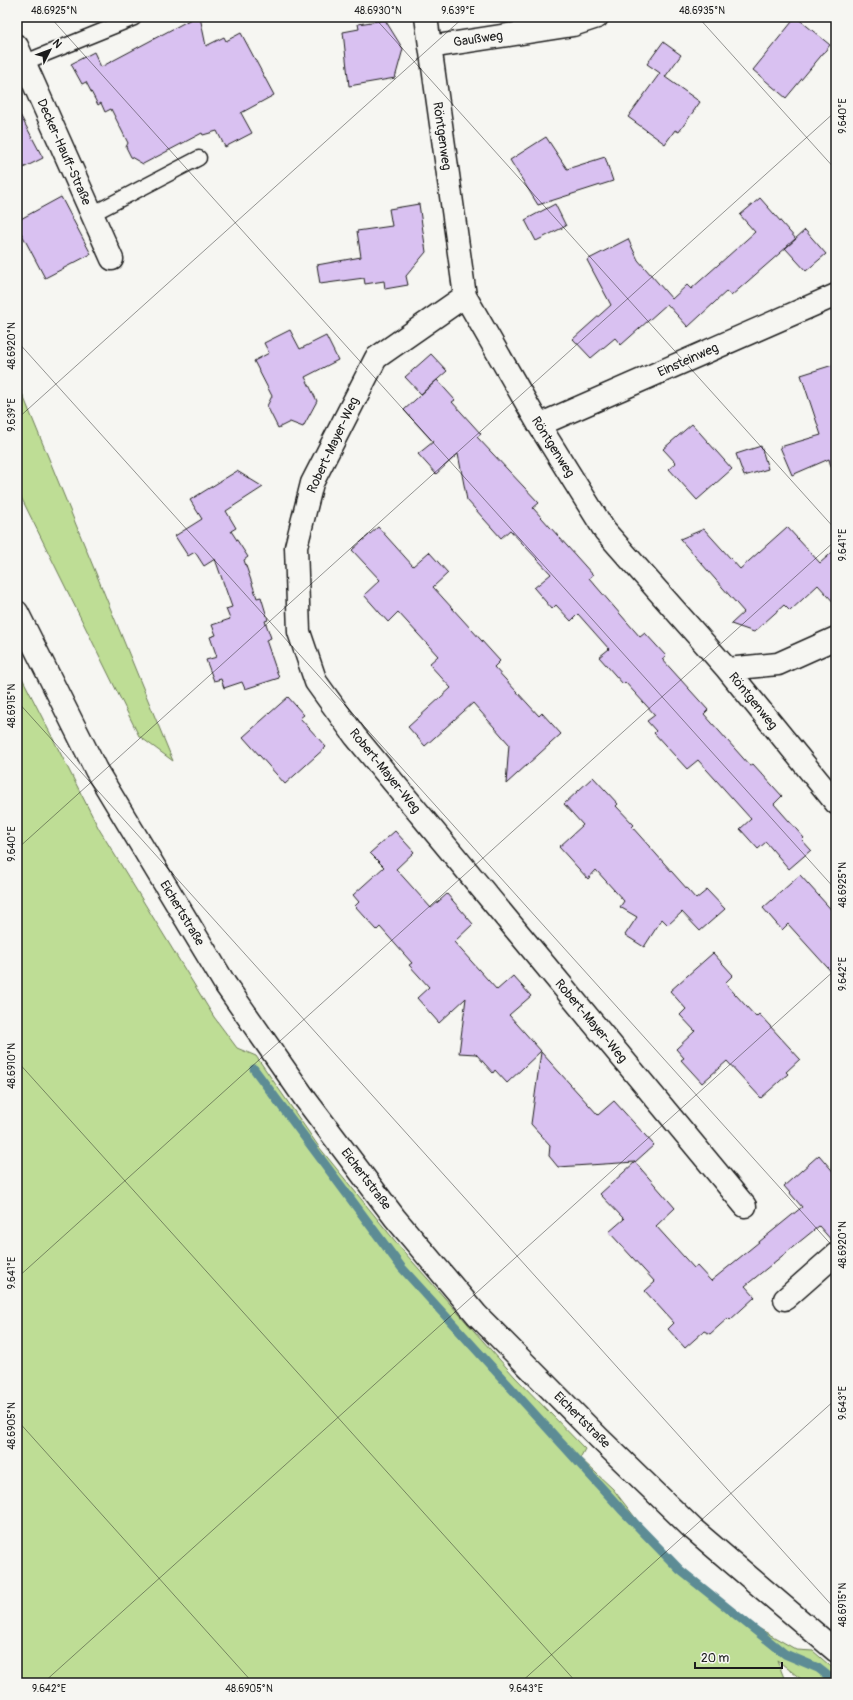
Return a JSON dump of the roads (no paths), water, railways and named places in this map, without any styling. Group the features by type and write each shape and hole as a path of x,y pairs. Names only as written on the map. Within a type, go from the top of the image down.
{"street":[{"name":"Röntgenweg","path":"426,17 465,296 539,425 605,531 727,669 836,803"},
{"name":"Gaußweg","path":"430,47 573,25 597,17"},
{"name":"Decker-Hauff-Straße","path":"20,54 112,259"},
{"name":"Einsteinweg","path":"539,425 836,295"},
{"name":"Robert-Mayer-Weg","path":"465,296 376,358 312,483 296,547 299,632 316,682 355,736 745,1206"},
{"name":"Eichertstraße","path":"17,612 96,770 225,984 306,1100 395,1218 477,1315 604,1443 693,1529 836,1651"},
{"path":"727,669 778,664 836,638"},
{"path":"785,1299 836,1254"}],"lane":[{"path":"20,54 134,18"},
{"path":"92,214 199,158"}],"waterway":[{"path":"254,1069 402,1268 621,1509 680,1570 785,1654 818,1668 836,1682"}]}
